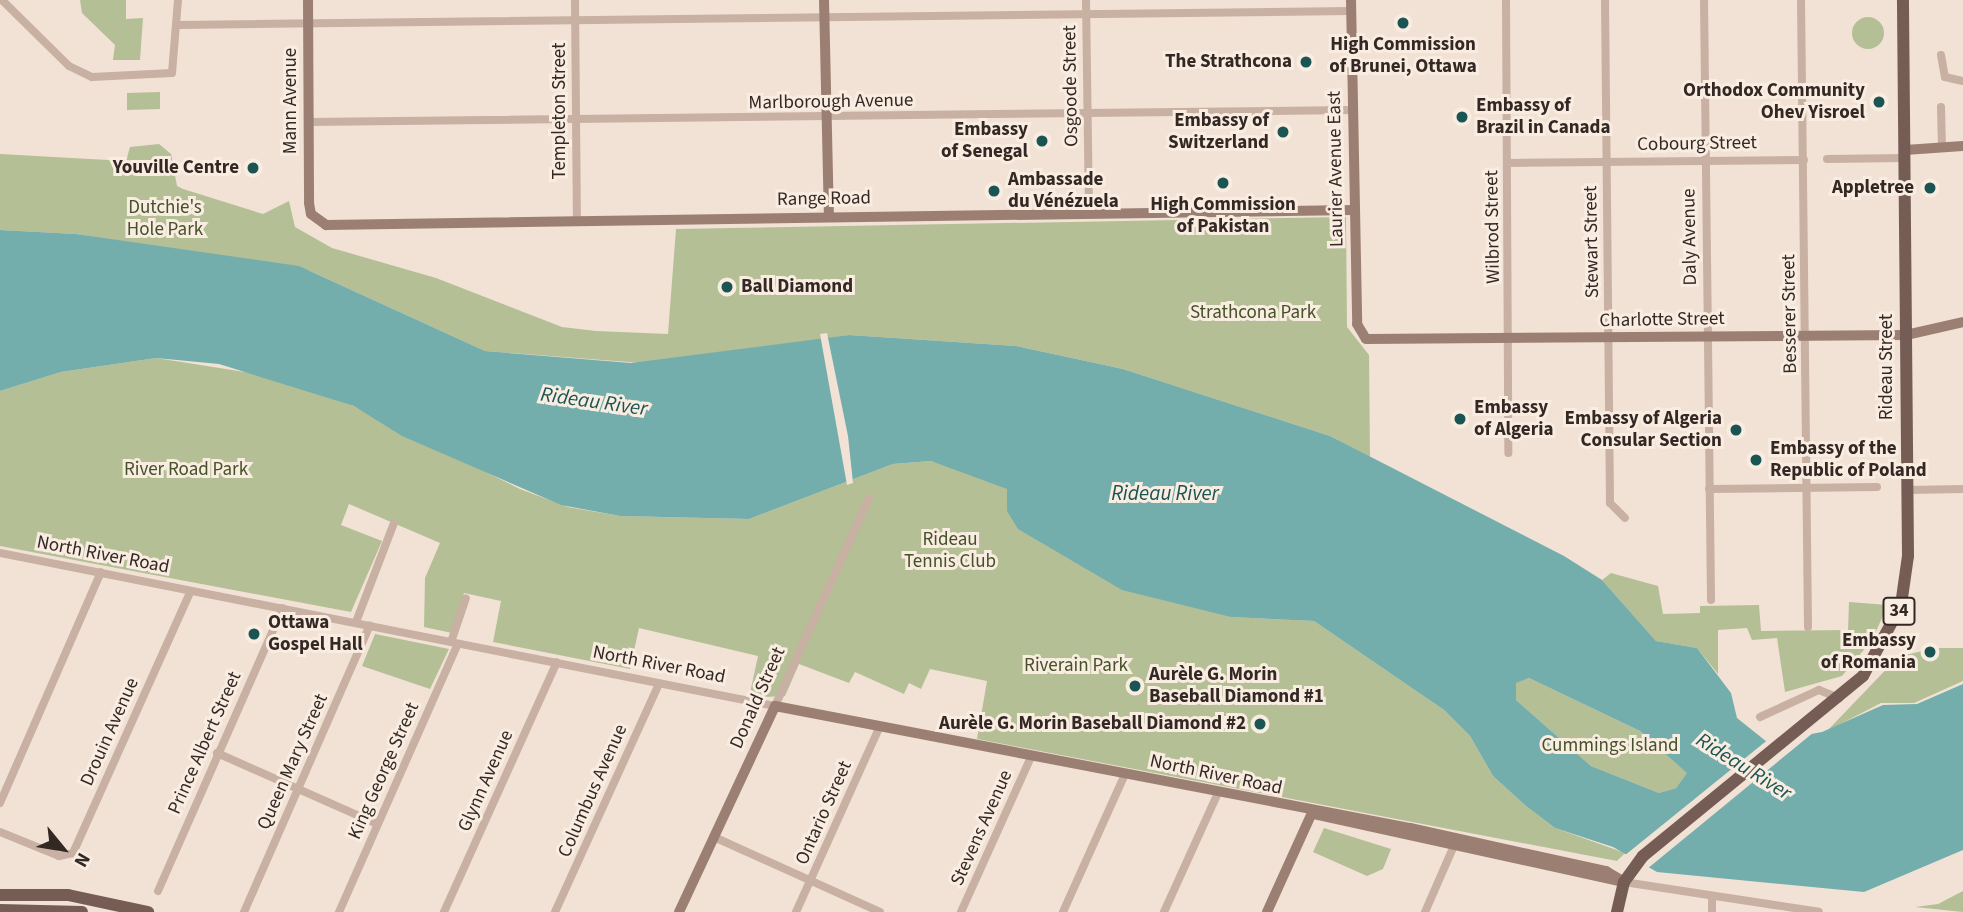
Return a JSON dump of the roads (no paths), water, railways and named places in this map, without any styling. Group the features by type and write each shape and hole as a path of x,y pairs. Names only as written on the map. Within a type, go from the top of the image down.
{"main road":[{"name":"Rideau Street","path":"1624,882 1636,864 1839,698 1882,651 1902,605 1908,490 1903,0"},
{"name":"34","path":"1616,912 1624,882"},
{"path":"0,895 68,895 148,912"},
{"path":"0,910 82,912"}],"street":[{"path":"2,0 84,77 170,75 180,25 178,0"},
{"name":"Mann Avenue","path":"308,0 309,202"},
{"name":"Templeton Street","path":"575,0 577,221"},
{"path":"824,0 829,216"},
{"name":"Osgoode Street","path":"1086,0 1089,213"},
{"name":"Wilbrod Street","path":"1506,0 1510,340 1508,453"},
{"name":"Stewart Street","path":"1605,0 1610,503 1625,518"},
{"name":"Daly Avenue","path":"1704,0 1710,600"},
{"name":"Besserer Street","path":"1801,0 1808,627"},
{"path":"180,25 1086,16 1351,6"},
{"name":"Laurier Avenue East","path":"1351,6 1354,210 1362,337"},
{"path":"1941,55 1945,77 1963,81"},
{"path":"1941,107 1942,148"},
{"name":"Marlborough Avenue","path":"309,122 1352,110"},
{"path":"1827,159 1905,155 1963,146"},
{"name":"Cobourg Street","path":"1508,163 1804,160"},
{"name":"Range Road","path":"309,202 316,220 326,225 1354,210"},
{"name":"Charlotte Street","path":"1362,337 1510,340 1906,335 1963,322"},
{"path":"1709,489 1878,487"},
{"path":"1908,490 1963,489"},
{"name":"Donald Street","path":"679,912 869,498"},
{"path":"356,622 394,523"},
{"name":"North River Road","path":"0,553 1125,774 1456,843 1624,882 1813,912"},
{"path":"0,803 102,572"},
{"name":"Drouin Avenue","path":"0,832 59,856 73,853 191,591"},
{"name":"King George Street","path":"339,912 455,643 466,598"},
{"name":"Prince Albert Street","path":"158,891 283,608"},
{"name":"Queen Mary Street","path":"244,912 370,625"},
{"name":"Glynn Avenue","path":"444,912 557,662"},
{"name":"Columbus Avenue","path":"555,912 659,684"},
{"path":"1760,717 1819,690 1839,698"},
{"name":"Ontario Street","path":"796,912 880,726"},
{"path":"217,753 377,824"},
{"name":"Stevens Avenue","path":"961,912 1031,757"},
{"path":"1063,912 1125,774"},
{"path":"1164,912 1217,795"},
{"path":"1267,912 1312,813"},
{"path":"714,837 880,912"},
{"path":"1425,912 1456,843"},
{"path":"1712,897 1712,912"}],"water":[{"name":"Rideau River","path":"0,230 76,234 299,266 485,351 631,363 849,335 1016,346 1123,369 1330,436 1564,556 1602,580 1656,641 1697,648 1731,693 1737,718 1767,742 1822,732 1883,705 1917,704 1963,684 1963,850 1864,892 1657,872 1613,847 1555,828 1493,776 1470,736 1444,710 1314,621 1231,617 1122,590 1018,529 1007,511 1007,489 931,461 893,464 749,519 620,516 561,505 402,436 354,406 219,364 156,358 61,372 0,391","holes":["1529,678 1640,731 1687,773 1676,788 1659,793 1591,766 1516,700 1516,683"]}],"place":[{"name":"High Commission of Brunei, Ottawa","path":"1403,23"},
{"name":"The Strathcona","path":"1306,62"},
{"name":"Orthodox Community Ohev Yisroel","path":"1879,102"},
{"name":"Embassy of Brazil in Canada","path":"1462,117"},
{"name":"Embassy of Switzerland","path":"1283,132"},
{"name":"Embassy of Senegal","path":"1042,141"},
{"name":"Youville Centre","path":"253,168"},
{"name":"High Commission of Pakistan","path":"1223,183"},
{"name":"Appletree","path":"1930,188"},
{"name":"Ambassade du Vénézuela","path":"994,191"},
{"name":"Ball Diamond","path":"727,287"},
{"name":"Embassy of Algeria","path":"1460,419"},
{"name":"Embassy of Algeria Consular Section","path":"1736,430"},
{"name":"Embassy of the Republic of Poland","path":"1756,460"},
{"name":"Ottawa Gospel Hall","path":"254,634"},
{"name":"Embassy of Romania","path":"1930,652"},
{"name":"Aurèle G. Morin Baseball Diamond #1","path":"1135,686"},
{"name":"Aurèle G. Morin Baseball Diamond #2","path":"1260,724"}],"park label":[{"name":"Dutchie's Hole Park","path":"165,219"},
{"name":"Strathcona Park","path":"1253,313"},
{"name":"River Road Park","path":"186,470"},
{"name":"Rideau Tennis Club","path":"950,551"},
{"name":"Riverain Park","path":"1076,666"},
{"name":"Cummings Island","path":"1610,746"}]}
